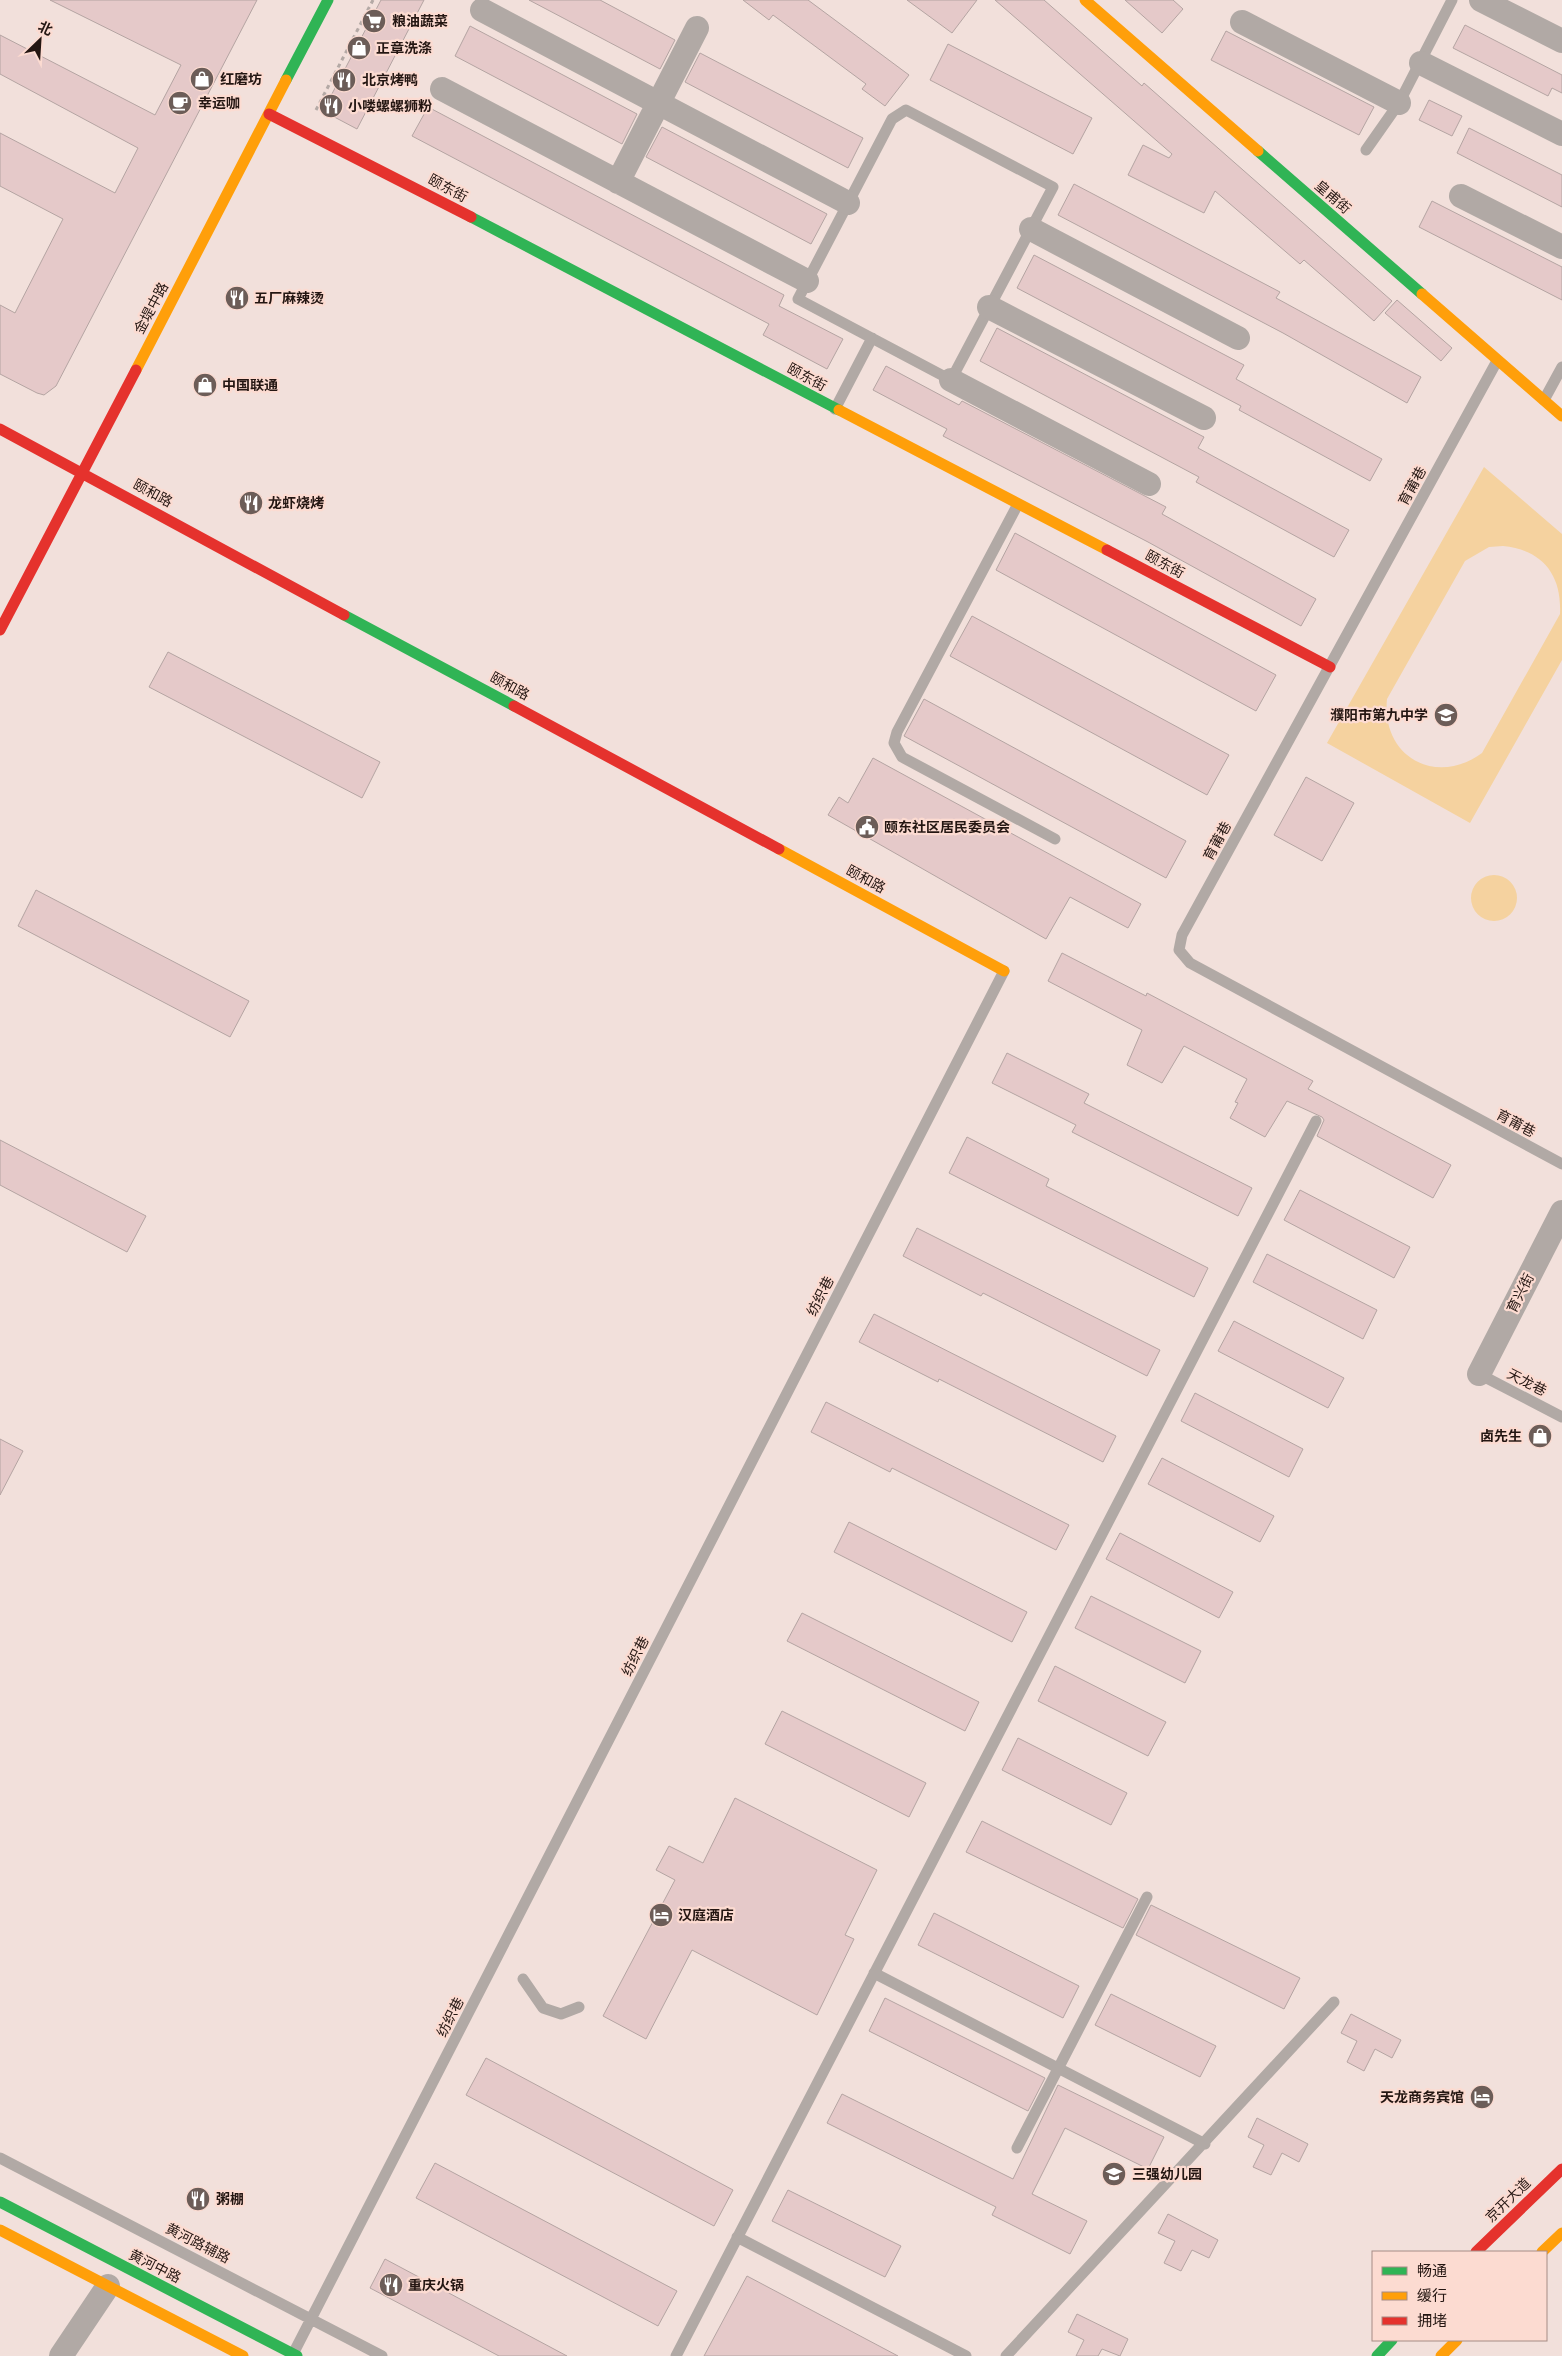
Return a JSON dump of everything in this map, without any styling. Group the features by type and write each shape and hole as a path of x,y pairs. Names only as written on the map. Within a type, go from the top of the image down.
{"street":[{"name":"金堤中路","path":"0,630 328,0"},
{"name":"皇甫街","path":"1085,0 1562,416"},
{"path":"1481,0 1562,41"},
{"path":"482,10 848,203"},
{"path":"1242,22 1399,103"},
{"path":"618,182 697,28"},
{"path":"1420,63 1562,134"},
{"path":"442,89 807,281"},
{"name":"颐东街","path":"269,114 351,154 1330,667"},
{"path":"1460,196 1562,247"},
{"path":"1031,229 1238,338"},
{"path":"989,307 1204,418"},
{"path":"951,380 1149,484"},
{"name":"颐和路","path":"0,429 83,472 1004,970"},
{"name":"育兴街","path":"1479,1374 1562,1212"},
{"name":"京开大道","path":"1477,2251 1562,2169"},
{"name":"黄河中路","path":"0,2202 294,2355"},
{"path":"0,2230 243,2356"},
{"path":"1543,2251 1562,2233"},
{"path":"60,2356 108,2286"},
{"path":"1377,2356 1391,2341"},
{"path":"1441,2356 1456,2341"}],"lane":[{"path":"1366,150 1399,103 1452,0"},
{"path":"906,110 1052,187 1031,229 951,380 798,299 892,120 906,110"},
{"path":"835,408 872,338"},
{"name":"育莆巷","path":"1497,361 1182,935 1178,950 1190,963 1562,1164"},
{"path":"1544,401 1562,366"},
{"path":"1018,504 897,732 894,743 902,757 1055,840"},
{"name":"纺织巷","path":"294,2355 1004,970"},
{"path":"676,2356 1316,1121"},
{"name":"天龙巷","path":"1479,1374 1562,1417"},
{"path":"1017,2148 1147,1897"},
{"path":"874,1973 1205,2144"},
{"path":"523,1979 543,2008 561,2014 579,2007"},
{"path":"1006,2356 1205,2144 1334,2002"},
{"name":"黄河路辅路","path":"0,2158 382,2356"},
{"path":"737,2237 966,2356"}],"path":[{"path":"315,112 373,0"}],"shaded area":[{"path":"1484,467 1562,534 1562,660 1470,823 1327,743","holes":["1489,547 1517,548 1529,553 1547,566 1557,587 1560,600 1560,614 1482,753 1464,763 1447,767 1430,766 1415,760 1402,751 1393,737 1387,719 1387,699 1465,561"]},
{"path":"1494,875 1507,879 1513,885 1517,898 1513,911 1507,917 1494,921 1481,917 1475,911 1471,898 1475,885 1481,879"}],"building":[{"path":"50,0 257,0 56,386 44,395 0,374 0,305 15,313 63,219 0,186 0,133 115,193 138,148 0,74 0,35 155,115 181,65"},
{"path":"381,0 424,0 357,129 323,111"},
{"path":"529,0 600,0 675,40 660,69"},
{"path":"743,0 808,0 909,75 885,106 862,89 866,84 773,15 769,20"},
{"path":"907,0 977,0 952,33"},
{"path":"995,0 1044,0 1142,86 1144,83 1392,301 1374,321 1304,260 1300,264 1215,191 1204,213 1128,175 1143,145 1169,158 1172,154"},
{"path":"1125,0 1173,0 1183,9 1162,33"},
{"path":"1465,25 1562,75 1562,93 1552,88 1548,96 1453,48"},
{"path":"470,26 637,114 622,144 455,56"},
{"path":"1226,31 1374,107 1359,135 1211,60"},
{"path":"948,44 1092,118 1073,154 930,80"},
{"path":"700,53 863,138 848,168 685,82"},
{"path":"1429,100 1462,116 1452,136 1419,120"},
{"path":"428,107 784,295 779,306 843,339 827,369 763,335 769,324 412,136"},
{"path":"662,127 827,214 811,244 646,157"},
{"path":"1469,128 1562,175 1562,207 1457,153"},
{"path":"1074,184 1280,292 1276,298 1421,377 1407,403 1283,333 1058,215"},
{"path":"1432,201 1562,267 1562,300 1419,227"},
{"path":"1034,255 1244,365 1236,379 1382,459 1370,481 1239,410 1241,406 1017,288"},
{"path":"1397,300 1452,348 1441,361 1385,313"},
{"path":"997,328 1204,437 1198,448 1349,530 1334,557 1196,482 1199,477 980,361"},
{"path":"886,366 959,405 962,401 1166,507 1162,514 1316,599 1301,626 1148,542 943,436 947,429 873,390"},
{"path":"1015,533 1276,675 1256,711 996,570"},
{"path":"972,616 1229,755 1207,795 950,656"},
{"path":"168,652 380,762 362,798 149,687"},
{"path":"924,699 1186,841 1166,878 904,736"},
{"path":"873,758 1141,904 1128,928 1070,897 1046,939 828,815 839,797 848,803"},
{"path":"1306,777 1354,803 1322,861 1274,835"},
{"path":"36,890 249,1001 230,1037 18,926"},
{"path":"1062,953 1146,996 1147,993 1313,1081 1308,1089 1451,1165 1433,1198 1317,1136 1324,1120 1322,1117 1287,1101 1265,1137 1230,1118 1238,1103 1235,1102 1247,1079 1184,1046 1162,1083 1127,1065 1142,1030 1048,981"},
{"path":"1007,1053 1089,1094 1084,1103 1252,1188 1238,1216 1072,1132 1076,1125 992,1083"},
{"path":"967,1137 1049,1179 1046,1186 1208,1268 1194,1297 949,1173"},
{"path":"0,1140 146,1216 127,1252 0,1185"},
{"path":"1300,1190 1410,1247 1394,1278 1284,1220"},
{"path":"917,1228 1160,1350 1147,1376 983,1293 981,1296 903,1256"},
{"path":"1267,1254 1377,1310 1363,1339 1253,1282"},
{"path":"874,1314 1116,1436 1103,1462 939,1379 938,1382 859,1342"},
{"path":"1234,1321 1344,1378 1328,1408 1218,1351"},
{"path":"1195,1393 1303,1449 1289,1477 1181,1421"},
{"path":"826,1402 1069,1525 1056,1550 892,1468 890,1472 811,1432"},
{"path":"0,1439 23,1451 0,1495"},
{"path":"1162,1458 1274,1516 1260,1542 1148,1484"},
{"path":"849,1522 1027,1612 1012,1642 834,1552"},
{"path":"1120,1533 1233,1592 1219,1618 1106,1559"},
{"path":"1091,1596 1201,1651 1185,1683 1075,1628"},
{"path":"802,1613 979,1702 965,1731 787,1641"},
{"path":"1055,1666 1166,1722 1148,1756 1038,1701"},
{"path":"782,1711 926,1783 909,1817 765,1744"},
{"path":"1018,1738 1127,1793 1111,1825 1002,1770"},
{"path":"735,1798 877,1870 845,1935 854,1939 817,2015 692,1950 646,2039 603,2016 675,1880 656,1870 669,1846 703,1863"},
{"path":"982,1821 1138,1899 1123,1928 966,1852"},
{"path":"1151,1905 1300,1978 1284,2009 1136,1935"},
{"path":"934,1913 1079,1986 1063,2018 918,1945"},
{"path":"1111,1994 1216,2046 1200,2077 1095,2025"},
{"path":"885,1998 1045,2078 1028,2111 869,2031"},
{"path":"1351,2014 1401,2040 1392,2058 1375,2049 1364,2071 1347,2062 1357,2041 1341,2033"},
{"path":"486,2058 733,2190 714,2226 466,2095"},
{"path":"1058,2085 1164,2137 1148,2169 1065,2128 1032,2194 1087,2221 1070,2254 992,2215 996,2207 827,2123 842,2094 1013,2179"},
{"path":"1257,2118 1308,2144 1299,2162 1282,2153 1271,2175 1253,2167 1264,2145 1248,2137"},
{"path":"435,2163 677,2291 658,2326 416,2198"},
{"path":"788,2190 901,2246 885,2277 772,2221"},
{"path":"1168,2214 1218,2240 1209,2258 1192,2250 1181,2271 1164,2263 1175,2241 1158,2233"},
{"path":"385,2259 567,2356 499,2356 370,2288"},
{"path":"747,2276 898,2356 704,2356"},
{"path":"1077,2314 1128,2339 1120,2356 1102,2349 1098,2356 1076,2356 1084,2340 1068,2332"}],"traffic: fast":[{"path":"286,80 328,0"},
{"path":"1258,151 1422,294"},
{"path":"471,217 839,410"},
{"path":"344,615 514,706"},
{"path":"0,2202 297,2356"},
{"path":"1377,2356 1391,2341"}],"traffic: slow":[{"path":"1085,0 1258,151"},
{"path":"136,370 286,80"},
{"path":"1422,294 1562,416"},
{"path":"839,410 1107,550"},
{"path":"779,849 1004,971"},
{"path":"0,2230 243,2356"},
{"path":"1543,2251 1562,2233"},
{"path":"1441,2356 1456,2341"}],"traffic: jam":[{"path":"269,114 471,217"},
{"path":"0,630 136,370"},
{"path":"0,429 344,615"},
{"path":"1107,550 1330,667"},
{"path":"514,706 779,849"},
{"path":"1477,2251 1562,2169"}],"place":[{"name":"粮油蔬菜","path":"374,21"},
{"name":"正章洗涤","path":"359,48"},
{"name":"红磨坊","path":"202,79"},
{"name":"北京烤鸭","path":"344,80"},
{"name":"幸运咖","path":"180,103"},
{"name":"小喽螺螺狮粉","path":"331,106"},
{"name":"五厂麻辣烫","path":"237,298"},
{"name":"中国联通","path":"205,385"},
{"name":"龙虾烧烤","path":"251,503"},
{"name":"濮阳市第九中学","path":"1446,715"},
{"name":"颐东社区居民委员会","path":"867,827"},
{"name":"卤先生","path":"1540,1436"},
{"name":"汉庭酒店","path":"661,1915"},
{"name":"天龙商务宾馆","path":"1482,2097"},
{"name":"三强幼儿园","path":"1114,2174"},
{"name":"粥棚","path":"198,2199"},
{"name":"重庆火锅","path":"391,2285"}]}
